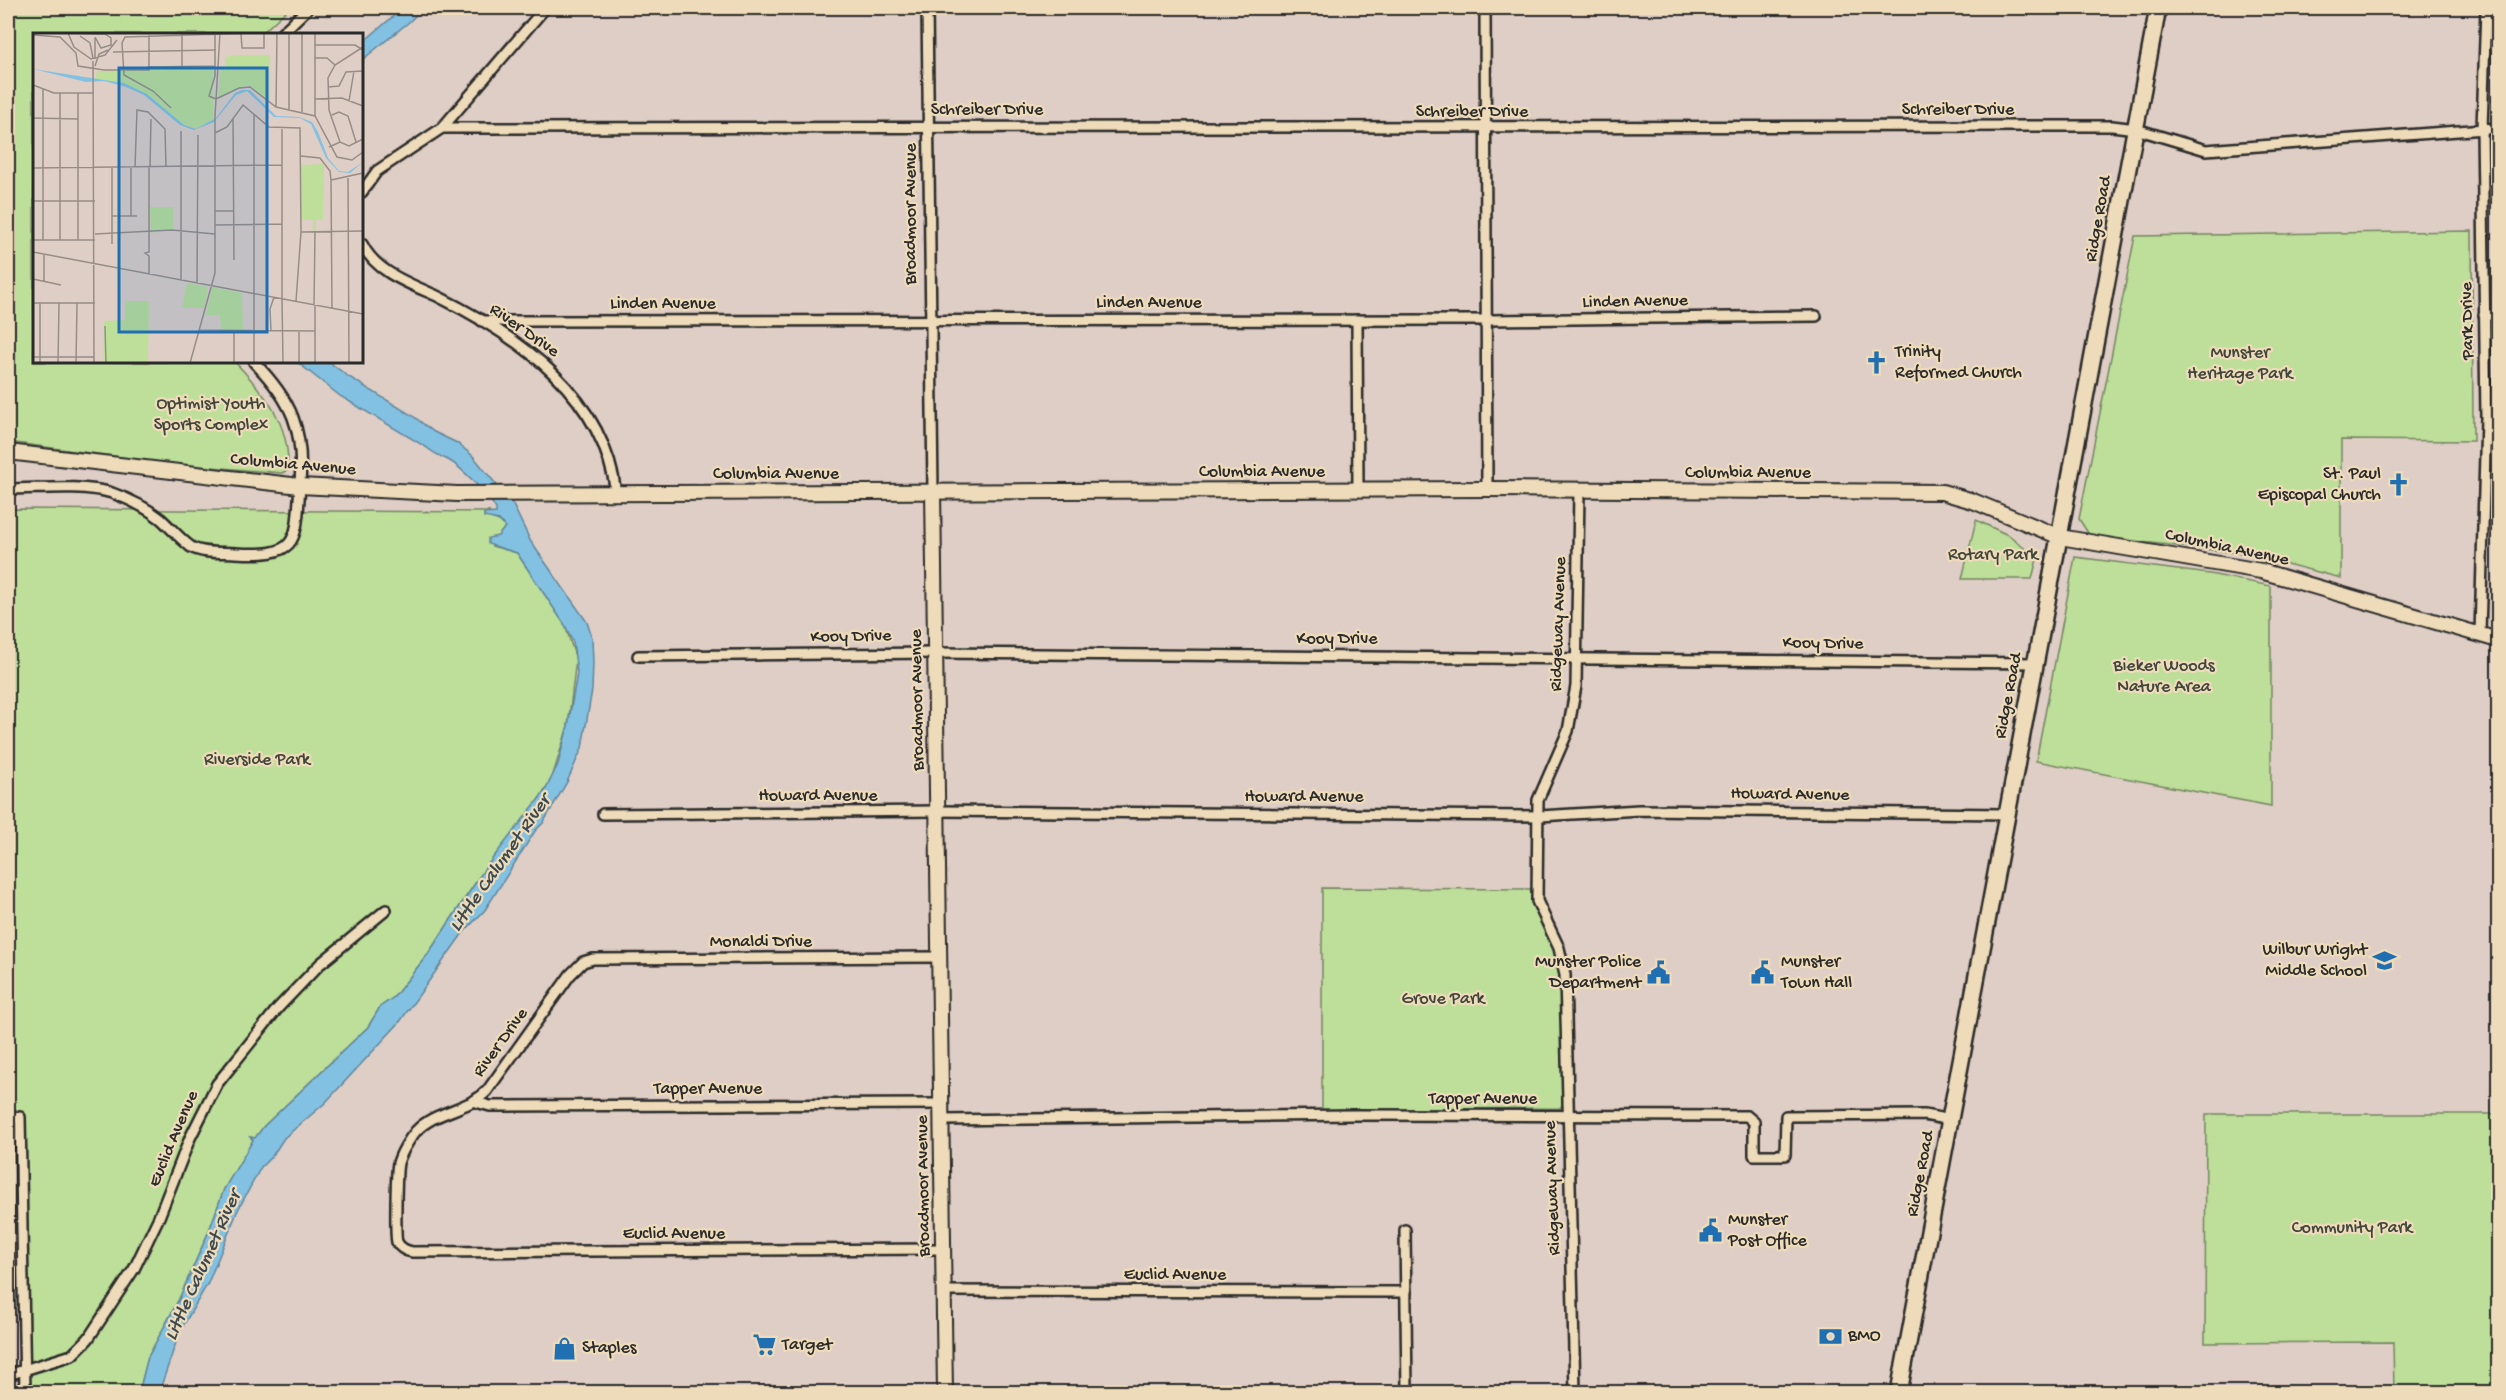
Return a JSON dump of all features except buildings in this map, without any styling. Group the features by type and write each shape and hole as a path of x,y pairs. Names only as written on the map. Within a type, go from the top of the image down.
{"main road":[{"name":"Ridge Road","path":"1899,1392 2158,8"}],"street":[{"path":"282,33 308,8"},
{"path":"363,191 377,171 442,128 545,8"},
{"name":"Broadmoor Avenue","path":"927,8 945,1392"},
{"path":"1485,8 1487,489"},
{"name":"Park Drive","path":"2480,634 2486,418 2482,128 2486,8"},
{"name":"Schreiber Drive","path":"442,128 2112,126 2136,129 2206,150 2499,128"},
{"name":"River Drive","path":"363,245 379,267 482,321 537,358 576,398 600,438 613,472 616,493"},
{"path":"2484,315 2499,315"},
{"name":"Linden Avenue","path":"482,321 1487,320 1816,316"},
{"path":"1357,320 1358,490"},
{"path":"8,489 83,489 111,493 134,502 160,518 193,548 265,555 281,552 292,542 300,486 300,434 283,394 255,363"},
{"name":"Columbia Avenue","path":"8,452 300,486 457,495 1487,489 1942,492 1973,501 2060,537 2261,571 2499,640"},
{"name":"Ridgeway Avenue","path":"1575,1392 1565,975 1559,948 1537,902 1540,816 1538,800 1568,731 1576,686 1578,491"},
{"name":"Kooy Drive","path":"638,656 935,653 1575,657 2036,663"},
{"name":"Howard Avenue","path":"603,814 937,811 1540,816 1638,810 2006,814"},
{"name":"Euclid Avenue","path":"8,1376 72,1355 88,1339 134,1269 159,1217 190,1138 217,1084 278,1008 320,964 386,910"},
{"name":"Monaldi Drive","path":"583,962 593,959 939,957"},
{"name":"River Drive","path":"405,1251 397,1242 396,1230 398,1163 406,1145 427,1122 441,1114 476,1102 495,1081 570,975 583,962"},
{"name":"Tapper Avenue","path":"476,1102 490,1106 941,1104"},
{"name":"Tapper Avenue","path":"942,1120 1747,1116 1754,1122 1754,1155 1785,1155 1786,1116 1924,1115 1951,1120"},
{"path":"8,1118 20,1117 24,1392"},
{"path":"1405,1230 1407,1392"},
{"name":"Euclid Avenue","path":"405,1251 943,1249"},
{"name":"Euclid Avenue","path":"944,1291 1406,1292"}],"green space":[{"name":"Optimist Youth Sports Complex","path":"8,8 289,8 262,33 33,33 33,363 236,363 274,410 285,437 288,470 282,473 164,463 8,442"},
{"name":"Munster Heritage Park","path":"2472,231 2473,441 2341,440 2341,578 2248,554 2090,536 2079,519 2135,236"},
{"name":"Riverside Park","path":"8,509 490,512 484,514 501,522 505,527 492,546 517,553 565,625 576,659 568,726 552,778 533,809 486,867 428,954 394,997 380,1007 368,1027 264,1126 255,1138 250,1137 254,1140 224,1189 209,1231 179,1299 148,1357 139,1392 28,1392 24,1114 8,1113"},
{"name":"Rotary Park","path":"1976,520 2010,536 2037,559 2032,579 1962,579"},
{"name":"Bieker Woods Nature Area","path":"2075,557 2210,574 2271,586 2271,806 2036,761"},
{"name":"Grove Park","path":"1322,888 1531,889 1535,909 1561,962 1564,1102 1560,1108 1322,1110"},
{"name":"Community Park","path":"2206,1114 2498,1114 2498,1392 2394,1392 2393,1342 2205,1343"}],"water":[{"path":"403,8 423,8 363,59 363,42"},
{"name":"Little Calumet River","path":"298,363 330,363 434,432 457,443 473,456 513,505 531,542 587,622 592,638 592,690 582,748 567,782 543,823 535,831 485,910 463,933 399,1023 325,1103 284,1138 273,1155 261,1167 238,1210 208,1283 180,1331 159,1392 139,1392 148,1357 179,1299 209,1231 224,1189 253,1140 250,1137 255,1138 264,1126 368,1027 380,1007 394,997 428,954 486,867 545,791 558,764 568,726 577,673 573,642 565,625 517,553 488,544 488,538 498,536 505,527 499,520 484,517 484,514 496,513 492,503 452,462 340,396"}],"place":[{"name":"Trinity Reformed Church","path":"1877,362"},
{"name":"St. Paul Episcopal Church","path":"2399,484"},
{"name":"Wilbur Wright Middle School","path":"2385,960"},
{"name":"Munster Police Department","path":"1659,972"},
{"name":"Munster Town Hall","path":"1763,972"},
{"name":"Munster Post Office","path":"1710,1230"},
{"name":"BMO","path":"1830,1336"},
{"name":"Target","path":"764,1345"},
{"name":"Staples","path":"564,1348"}]}
